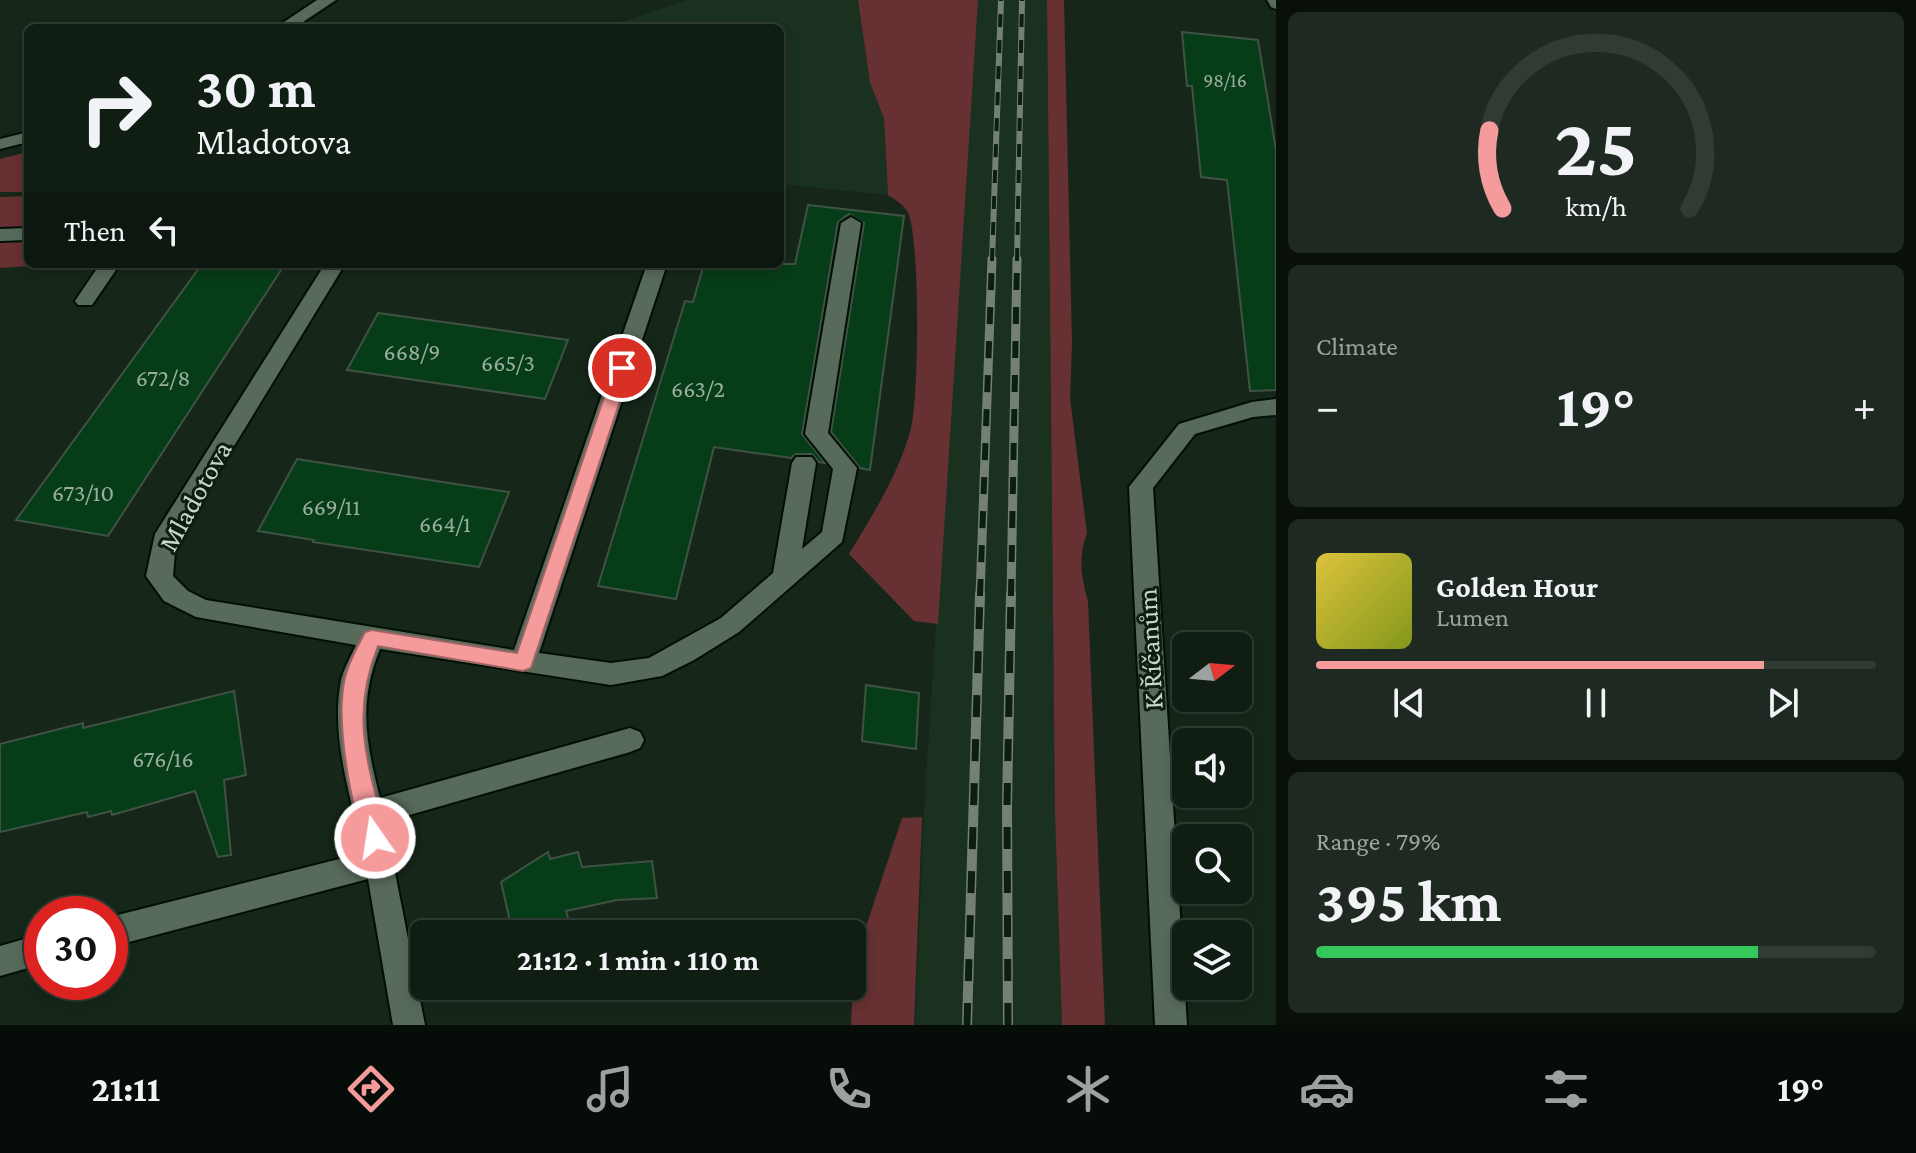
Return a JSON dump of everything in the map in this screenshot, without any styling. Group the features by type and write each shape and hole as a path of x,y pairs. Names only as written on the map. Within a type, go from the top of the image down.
{"street":[{"path":"289,24 328,0"},
{"path":"0,144 24,138"},
{"name":"Mladotova","path":"333,268 164,540 159,576 170,594 196,607 611,674 653,668 685,653 730,625 833,536 845,468 816,434 851,223"},
{"path":"0,235 24,234"},
{"path":"85,301 107,268"},
{"path":"523,662 656,268"},
{"name":"K Říčanům","path":"1171,1025 1141,487 1187,429 1252,410 1276,407"},
{"path":"785,577 804,463"},
{"path":"372,637 355,678 352,719 356,759 380,862 409,1025"},
{"path":"370,814 630,740"},
{"path":"128,927 380,862"},
{"path":"0,961 24,954"}],"shaded area":[{"path":"687,0 858,0 870,83 884,118 888,195 784,184 784,24 616,24"},
{"path":"858,0 978,0 938,624 914,621 849,554 884,493 906,444 914,411 917,355 913,232 908,212 888,195 884,118 870,83"},
{"path":"978,0 1047,0 1055,814 1062,1025 915,1025 925,792"},
{"path":"1047,0 1064,0 1072,343 1070,398 1087,533 1082,550 1082,567 1088,601 1105,1025 1062,1025 1055,814"},
{"path":"24,153 24,192 0,192 0,159"},
{"path":"24,196 24,266 0,268 0,197"},
{"path":"922,817 914,1025 851,1025 852,1000 866,1000 866,927 902,818"}],"building":[{"path":"1182,32 1258,40 1276,150 1276,390 1250,391 1227,180 1201,177 1192,86 1187,86"},
{"path":"808,205 904,216 870,470 860,468 831,432 864,223 849,214 838,222 802,434 825,463 819,462 812,454 796,454 791,458 714,447 676,599 598,586 685,301 693,302 703,268 784,268 784,264 795,264"},
{"path":"199,268 282,268 108,536 16,520"},
{"path":"378,313 568,340 545,399 347,370"},
{"path":"297,459 509,492 479,567 258,531"},
{"path":"866,685 919,693 916,749 862,741"},
{"path":"234,691 246,775 224,780 231,855 218,857 195,791 112,815 111,811 88,817 87,812 0,832 0,744 83,723 83,728"},
{"path":"548,852 550,859 578,852 582,867 652,861 657,898 617,900 566,911 569,920 510,920 501,882"}],"railway":[{"path":"992,261 1001,0"},
{"path":"1017,261 1022,0"},
{"path":"980,596 992,259"},
{"path":"1011,596 1017,259"},
{"path":"967,1025 980,594"},
{"path":"1008,1025 1007,806 1011,594"}],"route":[{"path":"375,838 356,759 352,719 355,678 372,637 523,662 622,368"}]}
